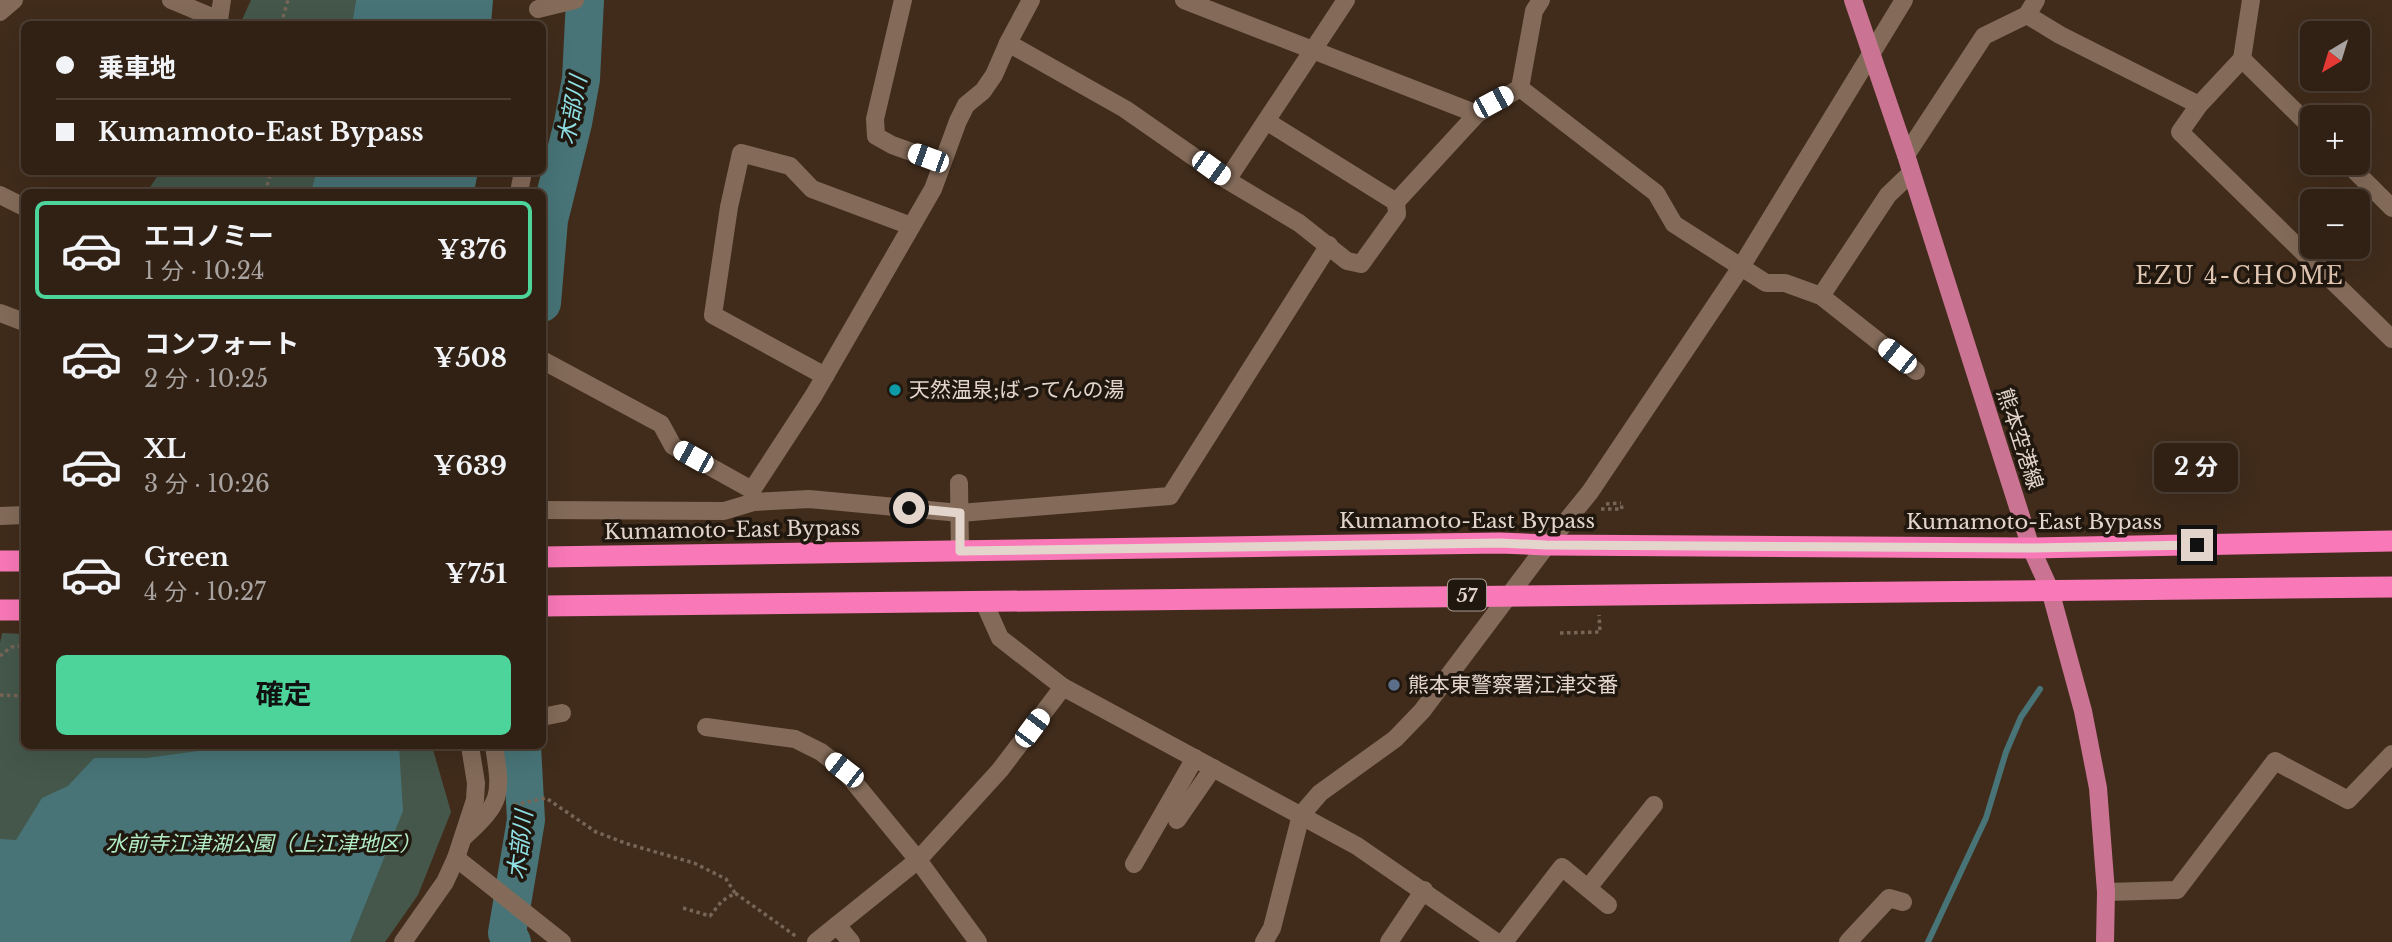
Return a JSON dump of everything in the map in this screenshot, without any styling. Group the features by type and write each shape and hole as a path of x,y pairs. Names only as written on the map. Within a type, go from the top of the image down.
{"highway":[{"name":"Kumamoto-East Bypass","path":"546,557 1500,543 2031,548 2392,541"},
{"path":"0,561 21,561"},
{"name":"57","path":"546,606 2392,587"},
{"path":"0,610 21,610"}],"main road":[{"name":"熊本空港線","path":"1853,0 1906,155 2031,548 2050,590 2083,711 2098,788 2106,892 2105,942"}],"street":[{"path":"0,12 15,0"},
{"path":"171,0 219,20 222,0"},
{"path":"538,11 575,0"},
{"path":"903,0 875,119 876,136 892,145 942,163"},
{"path":"546,510 724,511 753,496 933,189 966,105 988,83 1031,0"},
{"path":"1184,0 1477,114"},
{"path":"1227,180 1346,0"},
{"path":"1008,43 1125,109 1227,180 1299,223 1347,261 1361,264 1397,214 1396,202 1477,114 1520,88 1534,11 1541,0"},
{"path":"1264,942 1272,928 1301,815 1320,793 1395,739 1422,711 1546,545 1590,492 1741,267 1904,0"},
{"path":"2251,0 2242,59 2199,105 2179,132 2392,339"},
{"path":"1906,155 1983,36 2031,8 2060,36 2199,105"},
{"path":"2242,59 2300,116"},
{"path":"1520,88 1656,193 1674,224 1766,283 1785,283 1821,296 1916,371"},
{"path":"1266,121 1396,202"},
{"path":"825,376 713,315 729,207 741,153 790,166 812,189 911,226"},
{"path":"1821,296 1888,195 1911,173"},
{"path":"2359,175 2392,208"},
{"path":"0,195 21,205"},
{"path":"546,362 661,424 673,446 753,496 960,513 1170,496 1329,245"},
{"path":"0,313 21,320"},
{"path":"959,483 960,551"},
{"path":"0,516 21,515"},
{"path":"983,600 1000,638 1063,687 1357,846 1496,942"},
{"path":"816,942 918,860 1000,770 1063,687"},
{"path":"546,716 562,713"},
{"path":"706,727 795,739 821,752 844,770 918,860 978,942"},
{"path":"403,942 445,882 456,858 475,800 476,783 470,749"},
{"path":"462,839 493,808 499,796 494,749"},
{"path":"2106,892 2177,890 2275,761 2348,800 2392,754"},
{"path":"1134,864 1195,758"},
{"path":"1178,820 1213,768"},
{"path":"1588,888 1654,805"},
{"path":"456,858 562,942"},
{"path":"1504,942 1562,867 1608,905"},
{"path":"1389,942 1424,890"},
{"path":"1848,942 1889,898 1903,902"},
{"path":"837,925 851,942"}],"path":[{"path":"282,21 288,0"},
{"path":"1604,504 1621,503"},
{"path":"1560,633 1600,632"},
{"path":"0,656 11,647 21,646"},
{"path":"0,695 21,696"},
{"path":"546,797 596,832 694,863 726,879 734,893 804,942"},
{"path":"683,908 710,916 722,901 734,893"}],"green space":[{"path":"251,0 356,0 352,21 241,21"},
{"path":"158,175 315,175 312,189 149,189"},
{"name":"水前寺江津湖公園（上江津地区）","path":"2,633 21,634 21,749 433,749 451,812 418,895 385,942 0,942"}],"water":[{"path":"356,0 493,0 491,21 352,21"},
{"path":"315,175 477,175 475,189 312,189"},
{"name":"水前寺江津湖公園（上江津地区）","path":"214,749 399,749 403,811 350,942 0,942 0,839 16,840 42,798 68,786 94,758 146,758"}],"waterway":[{"name":"木部川","path":"546,256 549,220 581,79 585,0"},
{"path":"1928,942 1986,818 2006,752 2021,717 2040,689"},
{"name":"木部川","path":"512,942 507,933 526,820 522,749"}],"place":[{"name":"天然温泉;ばってんの湯","path":"895,390"},
{"name":"熊本東警察署江津交番","path":"1394,685"}],"district":[{"name":"EZU 4-CHOME","path":"2240,276"}],"route":[{"path":"909,508 960,513 960,551 1500,543 2031,548 2197,545"}]}
